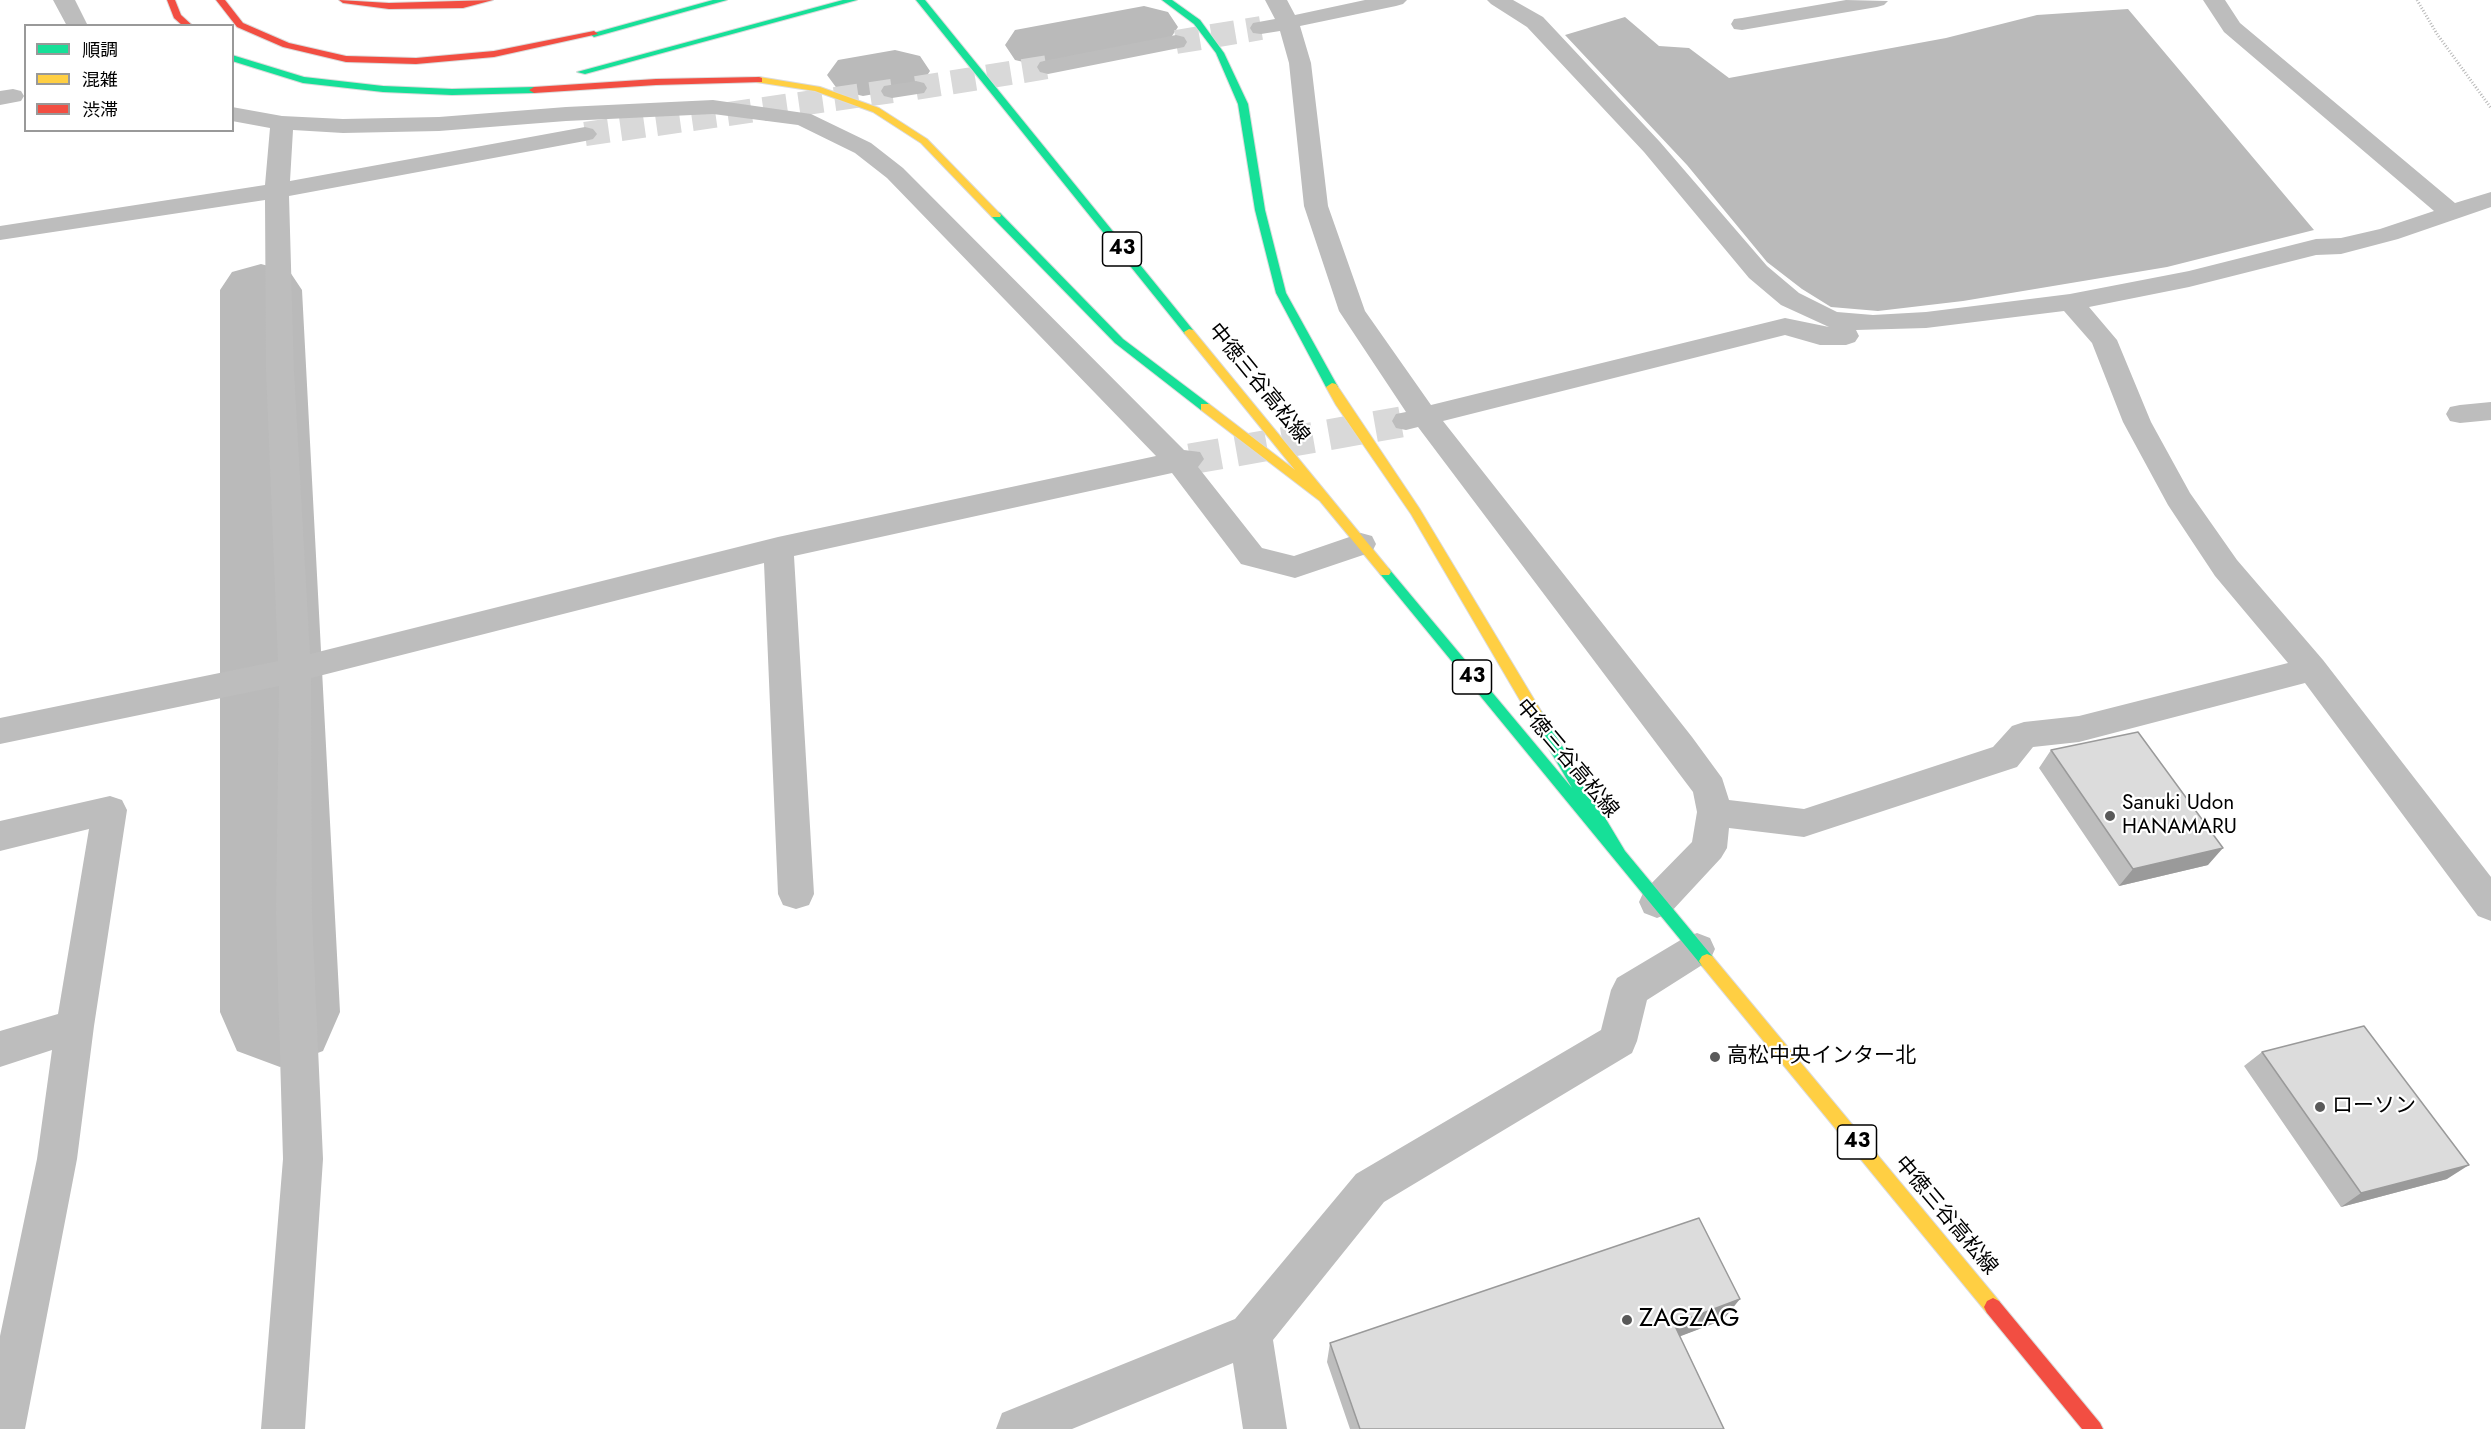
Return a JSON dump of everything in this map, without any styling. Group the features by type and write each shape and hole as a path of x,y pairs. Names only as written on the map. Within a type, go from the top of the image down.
{"main road":[{"path":"171,0 177,16 187,24"},
{"path":"220,0 240,25 286,45 346,59 416,61 494,54 574,39 723,0"},
{"path":"343,0 388,6 463,5 489,0"},
{"path":"516,91 775,19 853,0"},
{"name":"中徳三谷高松線","path":"920,0 1361,544 2094,1429"},
{"path":"1166,0 1197,22 1220,53 1243,104 1260,210 1281,293 1342,405 1415,511 1620,856"},
{"path":"234,59 303,80 384,89 453,92 751,79 817,89 876,110 924,141 1119,341 1324,498"}],"street":[{"path":"63,0 77,24"},
{"path":"1396,0 1275,17 1300,63 1316,206 1352,311 1413,420 1680,746 1710,788 1714,812 1708,848 1658,902"},
{"path":"1498,0 1535,22 1652,147 1758,272 1790,299 1832,320 1873,323 2000,312 2070,302 2189,279 2316,247 2342,246 2390,234 2491,199"},
{"path":"1757,0 1776,17"},
{"path":"2214,0 2232,27 2451,213"},
{"path":"1742,24 1877,1"},
{"path":"1048,67 1176,42"},
{"path":"892,91 916,88"},
{"path":"234,114 282,123 343,126 439,124 566,114 713,107 803,119 848,139 895,173 1184,460 1252,556 1296,567 1361,544"},
{"path":"282,123 277,191 280,371 295,670 294,915 303,1159 283,1429"},
{"path":"0,233 277,191 585,134"},
{"path":"2070,302 2104,340 2137,422 2178,498 2226,568 2312,669 2491,905"},
{"path":"1413,420 1785,326 1820,336 1909,336 1947,329 2000,312"},
{"path":"2460,414 2491,411"},
{"path":"0,732 295,670 778,548 1184,460"},
{"path":"778,548 796,894"},
{"path":"1714,812 1804,823 2005,757 2024,735 2079,729 2312,669"},
{"path":"0,837 110,810 75,1026 57,1159 3,1429"},
{"path":"1018,1429 1250,1334 1371,1188 1618,1041 1630,990 1697,949"},
{"path":"0,1049 75,1026"},
{"path":"1250,1334 1265,1429"}],"path":[{"path":"2417,0 2437,34 2491,108"}],"shaded area":[{"path":"2128,9 2314,230 2167,267 1963,301 1878,311 1831,307 1802,289 1767,262 1687,165 1565,35 1625,17 1659,46 1689,48 1729,78 1946,38 2037,15"}],"building":[{"path":"2138,732 2223,848 2133,869 2051,750"},
{"path":"2364,1026 2469,1165 2361,1193 2262,1052"},
{"path":"1699,1218 1740,1299 1674,1324 1724,1429 1360,1429 1330,1343"}],"waterway":[{"path":"1040,45 1144,27"},
{"path":"863,75 895,71"},
{"path":"261,290 280,1012"}],"tunnel":[{"path":"1176,42 1261,28"},
{"path":"916,88 1048,67"},
{"path":"585,134 892,91"},
{"path":"1190,459 1401,422"}],"traffic: fast":[{"path":"594,34 723,0"},
{"path":"582,72 853,0"},
{"path":"920,0 1189,332"},
{"path":"1166,0 1197,22 1220,53 1243,104 1260,210 1281,293 1332,387"},
{"path":"234,59 303,80 383,89 452,92 534,90"},
{"path":"996,215 1119,341 1205,407"},
{"path":"1385,572 1707,961"},
{"path":"1536,715 1620,856"}],"traffic: slow":[{"path":"759,80 817,89 876,110 924,141 996,215"},
{"path":"1189,332 1385,572"},
{"path":"1332,387 1415,511 1536,715"},
{"path":"1205,407 1324,498"},
{"path":"1707,961 1993,1307"}],"traffic: jam":[{"path":"171,0 177,16 187,24"},
{"path":"220,0 240,25 286,45 346,59 416,61 494,54 594,34"},
{"path":"343,0 389,6 463,5 489,0"},
{"path":"534,90 656,82 759,80"},
{"path":"1993,1307 2094,1429"}],"place":[{"name":"Sanuki Udon HANAMARU","path":"2110,816"},
{"name":"高松中央インター北","path":"1715,1057"},
{"name":"ローソン","path":"2320,1107"},
{"name":"ZAGZAG","path":"1627,1320"}]}
